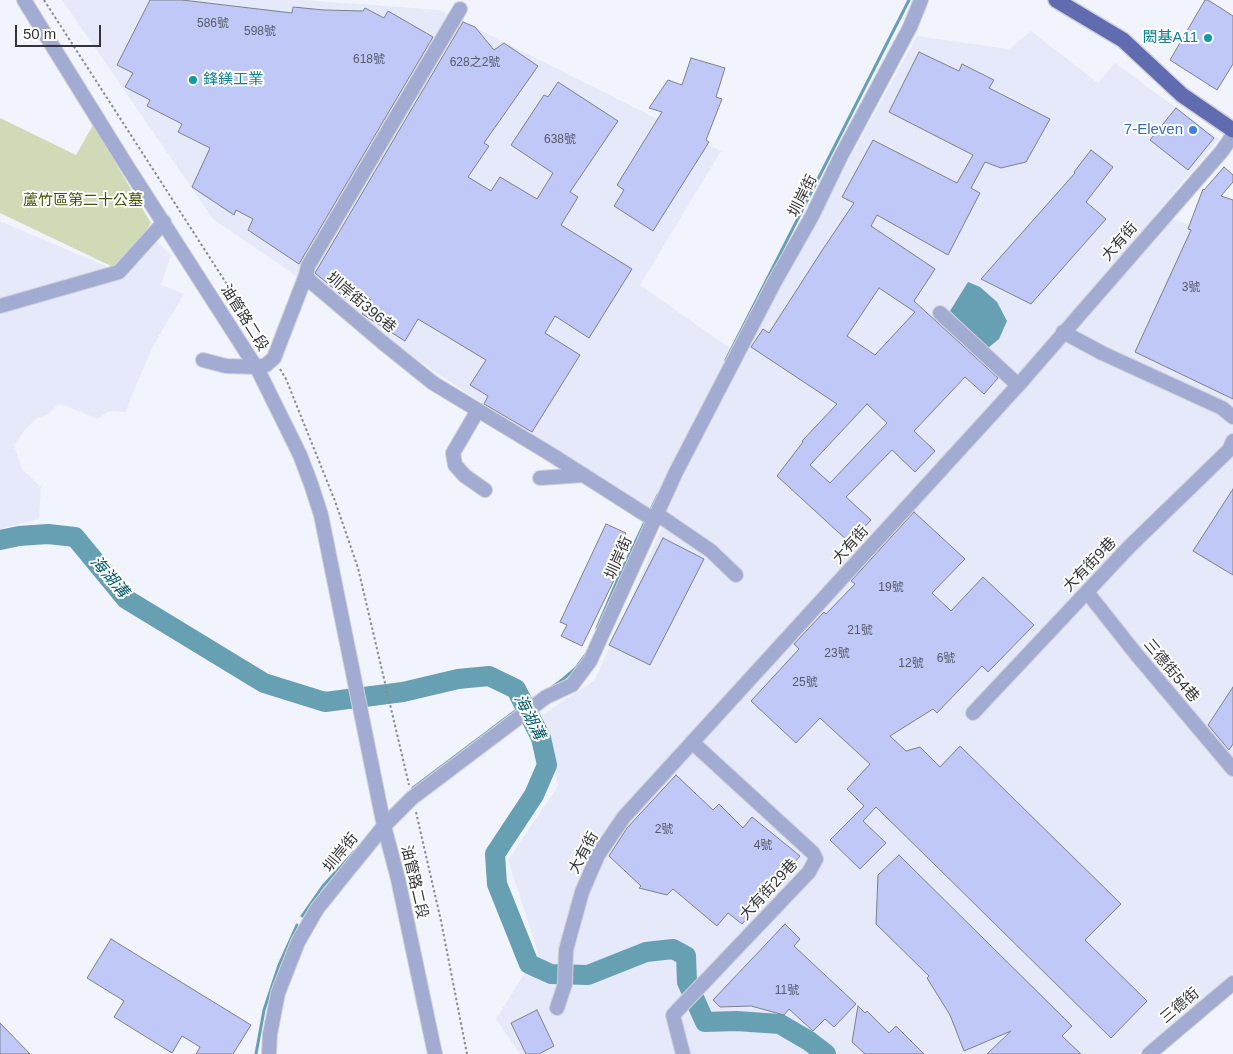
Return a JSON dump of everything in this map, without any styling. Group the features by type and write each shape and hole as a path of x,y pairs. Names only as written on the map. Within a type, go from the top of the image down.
{"main road":[{"path":"1056,0 1122,40 1182,95 1233,130"}],"street":[{"name":"油管路二段","path":"24,0 256,367 300,455 319,507 384,826 398,879 435,1054"},
{"name":"圳岸街","path":"269,1054 270,1034 278,994 298,942 317,909 384,826 412,798 510,723 546,697 572,685 590,661 675,474 774,283 812,216 840,158 910,27 921,0"},
{"name":"圳岸街396巷","path":"460,9 313,258 306,274 310,281 433,383 641,512 655,518 711,551 736,575"},
{"name":"大有街","path":"557,1008 565,984 566,950 582,892 598,855 624,817 1018,385 1222,151 1233,135"},
{"path":"0,306 119,272 164,222"},
{"path":"203,360 226,366 256,367 266,365 274,358 306,274"},
{"path":"940,313 1018,385"},
{"path":"1063,332 1102,354 1222,408 1233,417"},
{"path":"478,410 453,453 455,465 465,476 485,490"},
{"name":"大有街9巷","path":"973,713 1130,546 1229,450 1233,441"},
{"path":"540,478 584,475"},
{"name":"三德街54巷","path":"1087,592 1136,654 1233,769"},
{"name":"大有街29巷","path":"683,1054 673,1015 809,872 816,859 812,853 692,742"},
{"name":"三德街","path":"1149,1054 1233,983"}],"path":[{"path":"386,688 441,921 467,1054"}],"shaded area":[{"path":"62,0 302,0 440,10 721,151 640,285 741,356 917,36 1009,49 1031,31 1098,83 1115,63 1219,139 1156,214 1233,239 1233,974 1137,1054 520,1054 496,1019 538,952 508,860 558,786 542,715 595,680 666,519 453,384 213,219"},
{"path":"0,221 110,268 148,233 171,255 161,285 184,294 153,346 126,412 110,411 97,419 59,403 47,415 37,418 24,431 14,445 22,469 41,487 39,519 0,529"}],"green space":[{"name":"蘆竹區第二十公墓","path":"0,118 76,155 93,125 151,223 125,262 113,267 0,213"}],"water":[{"path":"968,282 980,287 997,302 1007,321 999,339 988,348 950,311"}],"building":[{"path":"150,0 182,0 292,13 293,7 363,11 365,8 384,18 388,11 433,37 299,264 248,230 253,219 236,210 234,215 192,187 210,148 178,132 182,124 147,106 150,100 125,87 133,73 117,65"},
{"name":"閎基A11","path":"1205,0 1233,16 1233,64 1217,90 1170,60"},
{"path":"463,22 475,27 494,50 504,43 538,66 484,143 489,146 468,177 491,191 500,177 537,199 553,173 511,145 544,95 548,97 558,82 618,121 570,192 578,197 561,225 632,269 589,338 555,316 545,333 580,355 532,432 484,404 488,396 470,385 486,360 418,319 405,341 362,314 371,300 351,288 345,298 315,273"},
{"path":"919,52 959,71 962,64 994,80 989,88 1050,119 1026,162 1001,168 985,162 971,188 980,193 948,255 877,215 871,226 935,269 914,301 998,378 984,394 965,377 914,431 935,451 915,472 892,450 846,497 871,520 850,543 777,476 802,441 837,404 751,347 763,329 769,333 854,203 842,197 873,140 957,183 973,155 889,112","holes":["879,288 915,312 875,355 847,336","867,404 887,423 830,483 810,465"]},
{"path":"691,58 725,68 716,97 722,99 706,140 709,142 653,231 614,206 624,190 617,185 662,112 649,108 668,80 682,85"},
{"path":"1176,108 1214,138 1188,170 1150,140"},
{"path":"1091,150 1113,167 1086,202 1106,219 1031,304 981,279 1075,173"},
{"path":"1224,167 1233,175 1233,182 1221,196 1233,200 1233,399 1135,352 1191,230 1188,229 1203,189"},
{"path":"1233,489 1233,575 1193,551"},
{"path":"914,512 965,559 932,593 951,611 983,577 1034,625 988,672 982,666 937,713 933,709 890,736 906,751 920,747 940,767 960,746 1121,904 1085,940 1147,1001 1111,1038 876,807 863,821 886,843 860,869 830,840 864,806 847,789 870,764 820,718 796,743 751,701 799,649 794,644 824,612 826,614 855,584 851,581"},
{"path":"606,524 626,533 609,568 618,572 582,646 561,636 567,625 560,622"},
{"path":"663,538 704,559 650,665 609,645"},
{"path":"1233,687 1233,744 1229,750 1208,725"},
{"path":"676,775 713,810 719,804 743,828 752,817 800,856 742,924 728,913 717,926 673,889 667,895 639,888 641,886 609,856 627,828"},
{"path":"899,855 1072,1026 1062,1036 1081,1054 987,1054 1011,1031 964,1051 950,1015 927,978 929,976 876,924 878,875"},
{"path":"785,924 800,939 794,946 856,1004 834,1027 825,1019 813,1031 789,1009 784,1015 751,1006 720,1007 713,1000"},
{"path":"111,939 251,1025 233,1054 196,1054 200,1047 182,1036 172,1053 114,1017 124,1001 87,978"},
{"path":"858,1006 865,1013 867,1011 889,1033 896,1026 924,1054 865,1054 852,1042"},
{"path":"537,1010 554,1046 539,1054 526,1054 511,1023"},
{"path":"0,1023 30,1054 0,1054"}],"waterway":[{"path":"726,360 909,0"},
{"path":"650,512 658,495"},
{"path":"597,628 646,520"},
{"name":"海湖溝","path":"0,540 19,536 48,534 75,537 126,599 264,683 325,702 403,692 458,679 489,676 516,689 541,738 547,765 534,795 495,854 497,884 529,964 551,974 588,975 646,952 673,949 686,956 687,982 705,1022 736,1021 780,1024 809,1041 826,1054"},
{"path":"551,688 576,668 587,653"},
{"path":"413,788 530,700"},
{"path":"302,916 323,886 354,852"},
{"path":"256,1054 264,1010 279,965 297,925"}],"place":[{"name":"閎基A11","path":"1208,38"},
{"name":"鋒鎂工業","path":"193,80"},
{"name":"7-Eleven","path":"1193,130"}]}
